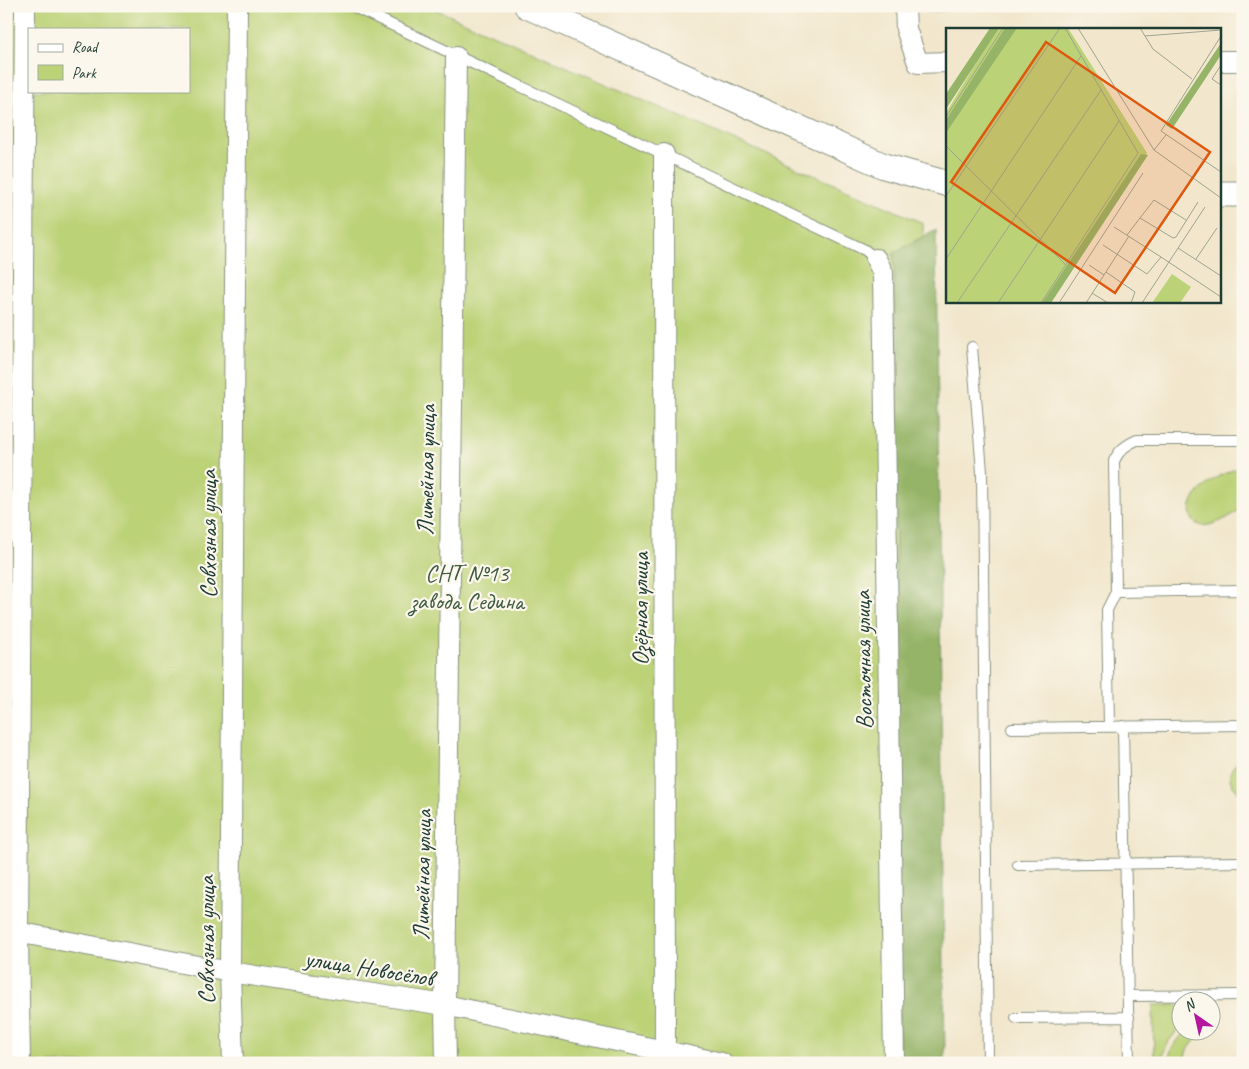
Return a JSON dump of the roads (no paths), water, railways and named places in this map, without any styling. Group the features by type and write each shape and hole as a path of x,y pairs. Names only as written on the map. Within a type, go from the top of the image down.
{"street":[{"path":"20,1063 12,932 25,6"},
{"name":"Совхозная улица","path":"233,1063 230,972 237,6"},
{"path":"527,6 884,166 946,179"},
{"path":"905,6 906,29 918,63 946,62"},
{"name":"Литейная улица","path":"446,1063 445,1005 456,57"},
{"path":"1222,61 1243,61"},
{"name":"Озёрная улица","path":"664,154 665,1057"},
{"path":"1222,194 1243,194"},
{"name":"Восточная улица","path":"876,259 883,273 894,1063"},
{"name":"улица Новосёлов","path":"12,932 230,972 445,1005 665,1057 722,1063"}],"lane":[{"path":"352,6 865,250 876,259"},
{"path":"972,347 982,472 988,1063"},
{"path":"1109,726 1107,610 1116,592 1114,461 1118,452 1137,440 1243,440"},
{"path":"1116,592 1243,590"},
{"path":"1012,728 1243,725"},
{"path":"1123,726 1129,1063"},
{"path":"1018,865 1243,862"},
{"path":"1129,996 1243,995"},
{"path":"1016,1018 1129,1017"}],"park label":[{"name":"СНТ №13 завода Седина","path":"467,587"}]}
